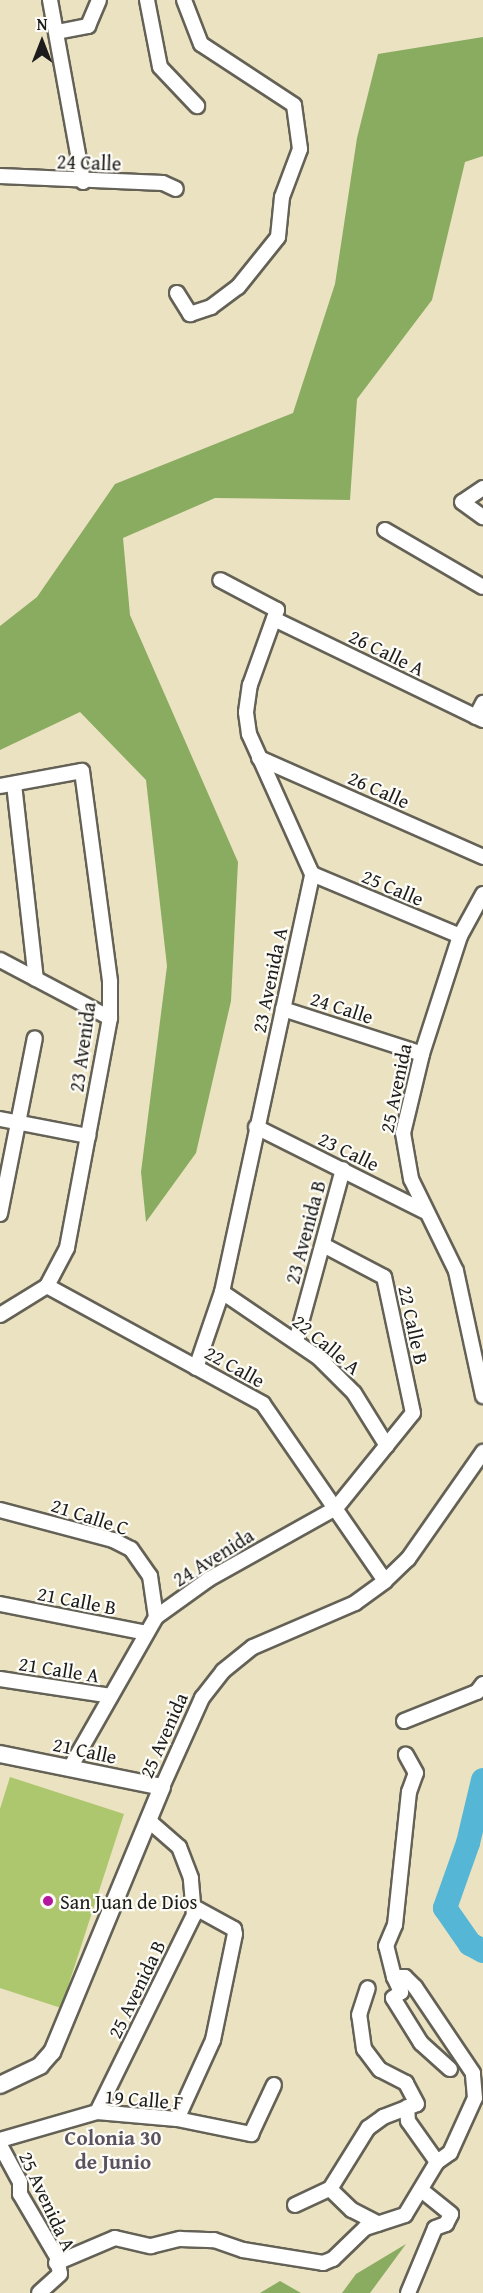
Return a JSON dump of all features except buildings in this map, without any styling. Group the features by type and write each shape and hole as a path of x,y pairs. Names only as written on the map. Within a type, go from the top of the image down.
{"street":[{"path":"50,0 83,182"},
{"path":"57,32 88,26 99,0"},
{"path":"147,0 160,67 197,106"},
{"path":"177,293 190,314 211,307 238,287 278,237 282,196 300,149 294,105 201,44 184,0"},
{"name":"24 Calle","path":"0,176 83,182 163,183 176,189"},
{"path":"483,488 462,502 483,517"},
{"path":"385,530 483,586"},
{"name":"26 Calle A","path":"220,580 275,614 480,718"},
{"path":"275,614 250,685 246,712 249,734 312,874"},
{"path":"480,718 483,703"},
{"name":"26 Calle","path":"259,758 483,857"},
{"name":"23 Avenida","path":"7,785 82,771 110,982 110,1018 68,1248 47,1286"},
{"path":"7,785 36,979"},
{"name":"25 Calle","path":"312,874 460,936"},
{"name":"23 Avenida A","path":"196,1368 222,1292 312,874"},
{"name":"25 Avenida","path":"483,894 460,936 422,1054 403,1133 404,1151 424,1210 456,1270 483,1396"},
{"path":"0,960 110,1018"},
{"name":"24 Calle","path":"283,1009 422,1054"},
{"path":"0,1214 2,1196 20,1123 35,1038"},
{"path":"0,1119 88,1136"},
{"name":"23 Calle","path":"256,1127 424,1210"},
{"name":"23 Avenida B","path":"296,1341 343,1169"},
{"name":"22 Calle B","path":"322,1245 384,1277 413,1413"},
{"path":"0,1315 47,1286"},
{"name":"22 Calle","path":"47,1286 263,1404 385,1581"},
{"name":"22 Calle A","path":"222,1292 296,1341 354,1393 387,1446"},
{"name":"24 Avenida","path":"70,1768 156,1617 209,1579 336,1508 413,1413"},
{"name":"25 Avenida","path":"0,2085 40,2066 52,2052 150,1822 162,1787 202,1698 223,1671 253,1647 355,1603 385,1581 408,1559 483,1452"},
{"name":"21 Calle C","path":"0,1510 113,1540 131,1549 150,1576 156,1617"},
{"name":"21 Calle B","path":"0,1604 146,1633"},
{"name":"21 Calle A","path":"0,1679 111,1696"},
{"path":"404,1721 477,1692 483,1684"},
{"name":"21 Calle","path":"0,1754 162,1787"},
{"path":"406,1755 416,1773 408,1792 395,1925 386,1946 394,1977 401,1992 393,1998 421,2043 450,2068"},
{"name":"25 Avenida B","path":"97,2112 194,1915 191,1878 179,1847 150,1822"},
{"path":"177,2120 213,2040 235,1934 234,1929 194,1907"},
{"path":"39,2293 58,2269 115,2238 152,2246 180,2240 214,2240 243,2250 323,2263 333,2259 365,2228 405,2215 437,2162 450,2152 459,2138 476,2087 473,2073 415,1987 405,1977 394,1977"},
{"path":"295,2205 330,2189 368,2128 406,2107 417,2104 406,2083 380,2070 364,2049 359,2015 368,1988"},
{"name":"19 Calle F","path":"0,2140 97,2112 177,2120 251,2134 274,2085"},
{"path":"406,2107 408,2121 437,2162"},
{"name":"25 Avenida A","path":"0,2145 20,2182 20,2193 57,2257 58,2269"},
{"path":"330,2189 352,2210 379,2224"},
{"path":"408,2293 435,2228 446,2224 451,2214 421,2190"}],"green space":[{"path":"483,37 483,156 465,162 432,300 357,399 350,500 215,498 123,538 130,615 238,862 231,1001 196,1153 146,1222 141,1172 167,966 146,780 80,712 0,750 0,626 37,597 115,484 293,413 335,284 357,138 378,54"},
{"name":"San Juan de Dios","path":"10,1777 124,1814 61,2008 0,1988 0,1809"},
{"path":"406,2244 370,2293 342,2293 356,2274"},
{"path":"280,2281 301,2293 260,2293"}],"waterway":[{"path":"483,1780 468,1843 445,1908 470,1944 483,1951"}],"place":[{"name":"San Juan de Dios","path":"48,1901"}],"district":[{"name":"Colonia 30 de Junio","path":"113,2150"}]}
